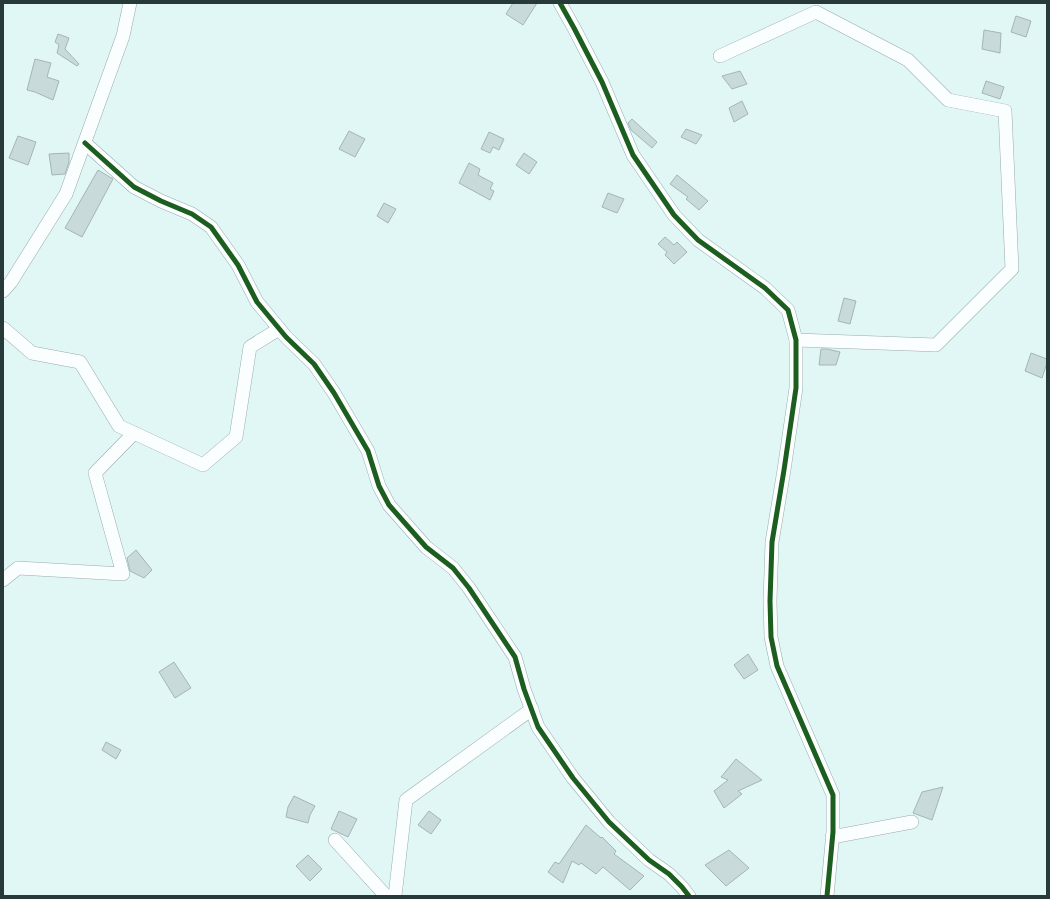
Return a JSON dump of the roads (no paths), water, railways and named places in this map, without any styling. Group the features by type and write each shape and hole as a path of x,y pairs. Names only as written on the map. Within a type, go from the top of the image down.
{"street":[{"path":"3,291 11,282 66,194 123,36 130,3"},
{"path":"560,3 602,82 633,155 674,215 698,240 765,288 788,310 796,340 796,388 772,542 770,601 771,637 777,666 833,794 832,837 827,896"},
{"path":"720,56 816,12 908,60 948,100 1005,112 1012,269 936,345 796,340"},
{"path":"85,143 134,187 161,201 192,214 211,227 238,265 257,302 286,337 314,364 334,393 368,451 379,486 389,505 426,547 453,568 469,588 515,657 538,727 573,778 609,822 649,860 669,874 689,896"},
{"path":"3,328 32,353 80,362 119,426 202,465 236,437 250,347 279,329"},
{"path":"3,580 18,568 123,574 94,474 134,433"},
{"path":"395,896 406,800 532,709"},
{"path":"832,837 912,822"},
{"path":"335,840 386,896"}]}
